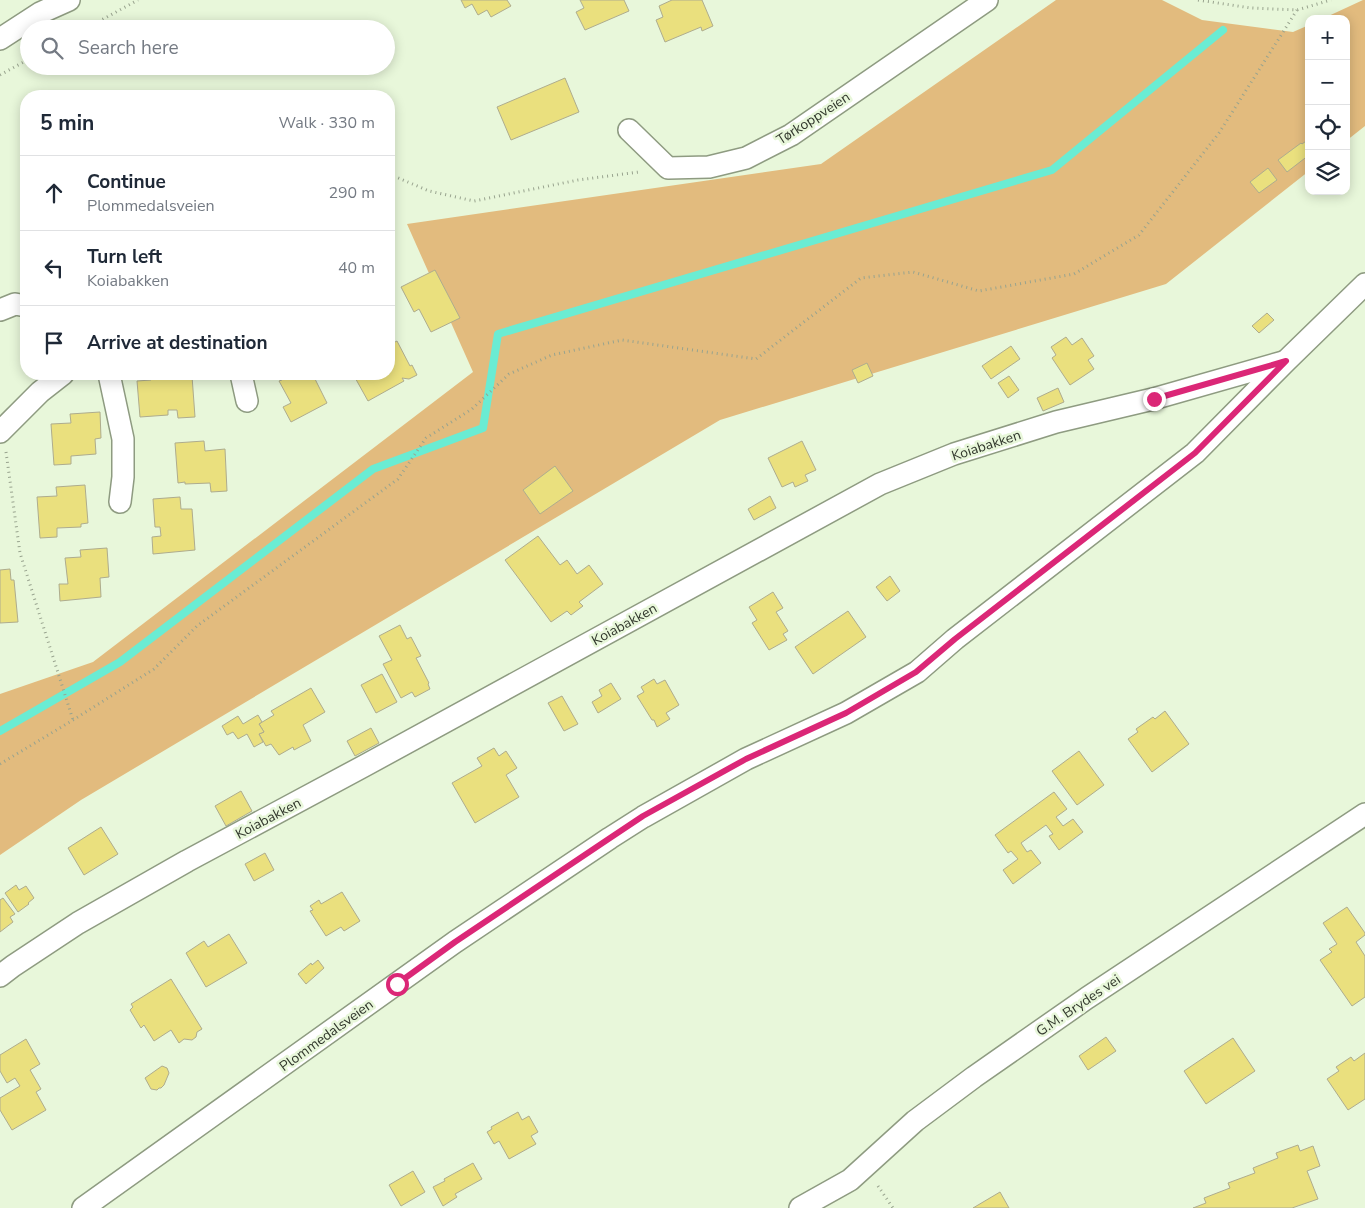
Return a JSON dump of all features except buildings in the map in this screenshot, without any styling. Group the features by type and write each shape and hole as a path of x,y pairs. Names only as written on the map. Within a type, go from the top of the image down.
{"street":[{"path":"28,20 40,12 69,0"},
{"name":"Tørkoppveien","path":"668,168 709,167 746,158 784,139 987,0"},
{"path":"0,39 20,26"},
{"path":"629,130 668,168"},
{"name":"Plommedalsveien","path":"83,1208 455,942 643,816 746,759 846,713 916,672 955,639 1195,453 1365,284"},
{"path":"0,310 14,304 20,305"},
{"name":"Koiabakken","path":"0,976 78,923 187,861 880,484 954,454 1056,422 1154,399 1286,361"},
{"path":"1,430 40,392 55,380"},
{"path":"110,380 123,439 123,477 120,502"},
{"path":"242,380 247,401"},
{"name":"G.M. Brydes vei","path":"800,1208 850,1180 915,1121 1087,998 1365,814"}],"path":[{"path":"101,20 138,0"},
{"path":"1198,0 1250,8 1297,10 1331,0"},
{"path":"0,764 154,669 197,626 398,479 426,438 472,409 509,374 552,355 622,340 756,359 861,278 913,272 979,291 1074,274 1139,236 1219,133 1297,10"},
{"path":"0,75 20,64"},
{"path":"395,177 429,191 474,201 578,180 668,168"},
{"path":"1,430 20,552 73,720"}],"shaded area":[{"path":"1056,0 1162,0 1202,20 1293,32 1305,27 1305,174 1166,284 720,420 81,800 0,855 0,694 93,662 473,372 407,224 821,164"},
{"path":"1365,0 1365,126 1350,138 1350,15 1331,15"}],"waterway":[{"path":"0,731 120,662 373,469 483,428 498,334 1052,170 1223,30"}],"route":[{"path":"397,984 455,942 643,816 746,759 846,713 916,672 955,639 1195,453 1286,361 1154,399"}]}
